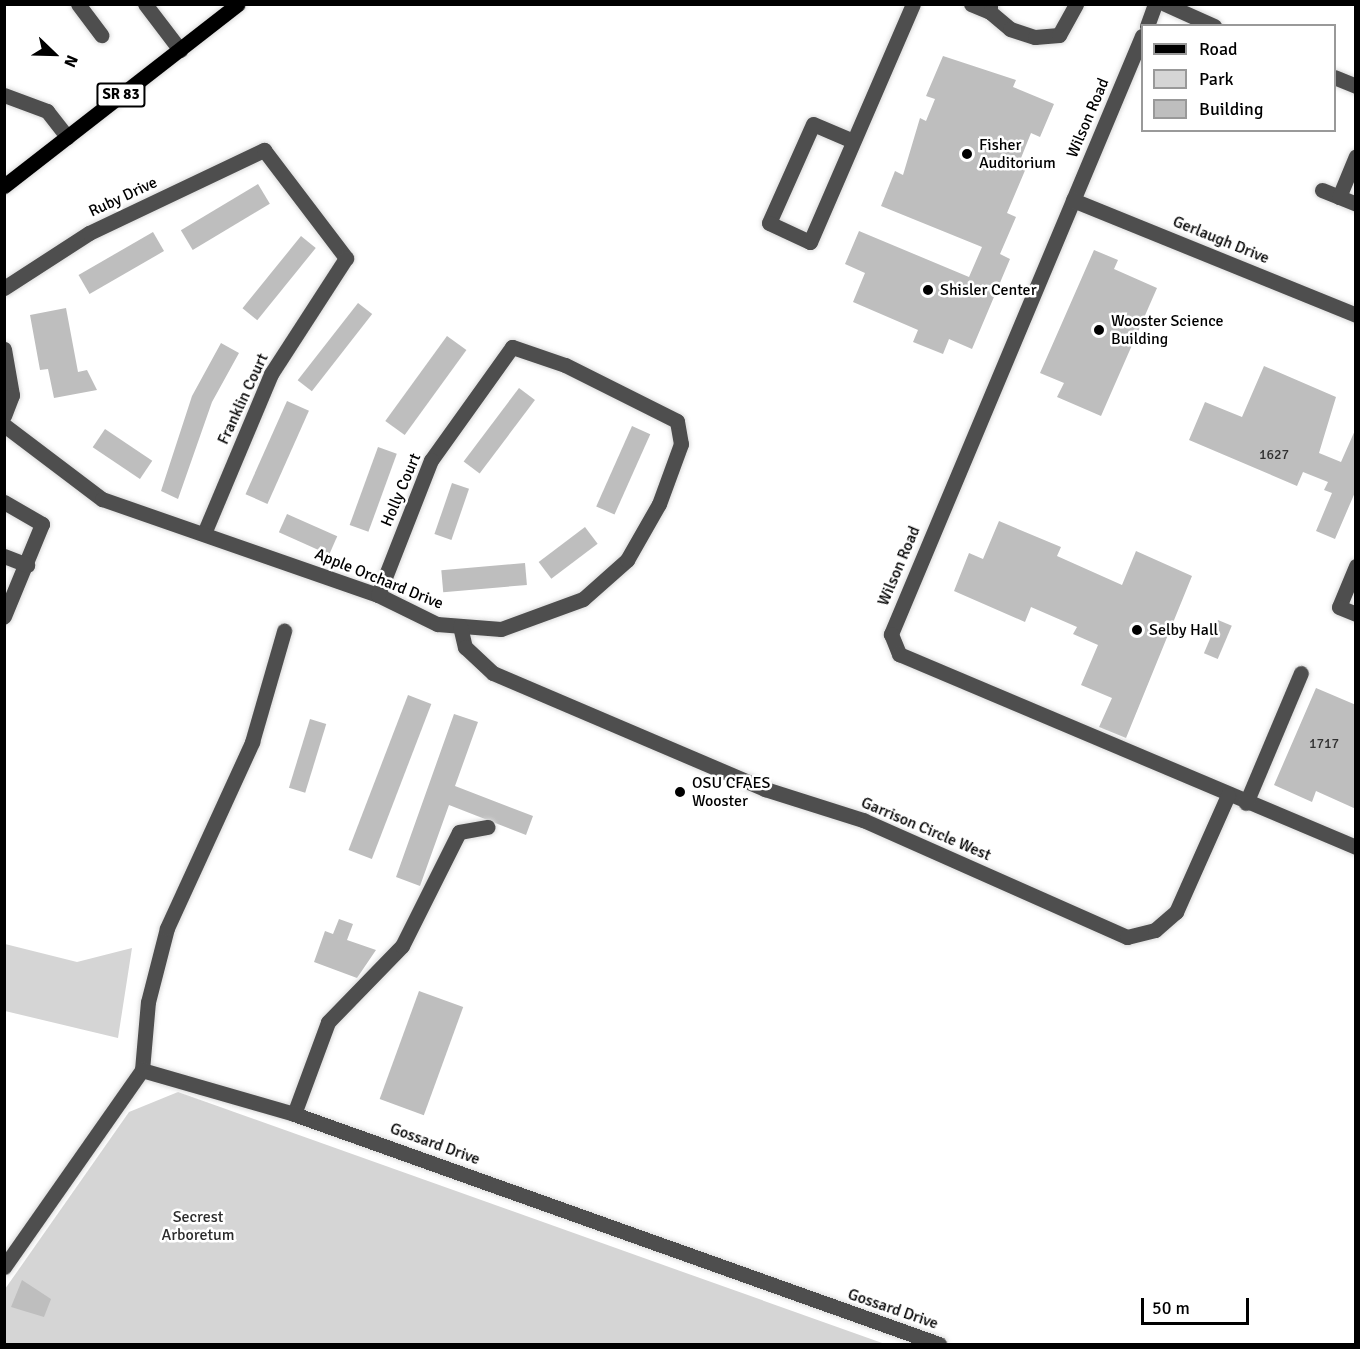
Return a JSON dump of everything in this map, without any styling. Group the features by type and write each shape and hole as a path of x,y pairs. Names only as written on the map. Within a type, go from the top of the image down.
{"main road":[{"name":"SR 83","path":"4,186 238,4"}],"street":[{"path":"78,4 101,35"},
{"path":"145,4 180,50"},
{"path":"853,141 813,124 769,223 810,242 913,4"},
{"path":"971,4 990,8 1010,29 1035,37 1059,35 1077,4"},
{"path":"1148,24 1155,4"},
{"path":"1165,4 1210,24"},
{"name":"Wilson Road","path":"1141,41 891,634 898,654 1246,803 1356,847"},
{"path":"1336,77 1356,86"},
{"path":"4,95 47,111 67,137"},
{"name":"Ruby Drive","path":"4,288 89,233 264,150 346,258"},
{"path":"1339,197 1356,156"},
{"path":"1322,190 1356,204"},
{"name":"Gerlaugh Drive","path":"1073,200 1356,315"},
{"name":"Franklin Court","path":"205,531 271,374 346,258"},
{"name":"Apple Orchard Drive","path":"4,425 102,499 205,531 378,595 437,624 501,630 583,599 627,561 658,504 681,444 677,421 565,365 512,346"},
{"name":"Holly Court","path":"378,595 431,460 512,346"},
{"path":"4,349 12,395 4,416"},
{"path":"4,502 42,524 27,565 7,605"},
{"path":"4,556 27,565"},
{"path":"1356,566 1339,608 1356,614"},
{"name":"Garrison Circle West","path":"460,626 465,647 493,673 765,789 863,820 1127,937 1155,930 1176,912 1228,795"},
{"path":"4,1267 142,1070 148,1002 167,928 252,742 284,631"},
{"path":"1246,803 1301,673"},
{"path":"294,1113 328,1023 402,946 459,832 488,827"},
{"name":"Gossard Drive","path":"142,1070 294,1113 939,1344"}],"green space":[{"path":"5,944 77,962 132,948 118,1038 5,1011"},
{"name":"Secrest Arboretum","path":"178,1092 885,1344 5,1344 5,1289 129,1112"}],"building":[{"name":"Fisher Auditorium","path":"943,56 1016,80 1013,87 1054,104 1040,137 1031,133 1021,158 1029,161 1007,213 1016,217 1000,254 1010,259 972,349 949,339 943,354 913,342 918,330 853,302 865,273 845,264 859,231 969,277 982,247 881,206 895,171 903,175 920,118 926,121 935,99 926,96"},
{"path":"258,184 270,204 193,250 181,230"},
{"path":"153,232 164,251 90,294 79,275"},
{"path":"301,236 316,248 257,320 242,308"},
{"name":"Wooster Science Building","path":"1094,250 1118,260 1114,269 1157,288 1101,416 1057,397 1064,383 1040,373"},
{"path":"358,303 372,314 312,391 298,380"},
{"path":"66,308 78,372 87,370 97,390 54,398 48,369 40,370 30,315"},
{"path":"447,336 466,350 405,435 385,421"},
{"path":"221,343 239,353 212,402 178,499 161,491 192,396"},
{"path":"1264,366 1336,397 1319,453 1341,462 1356,428 1356,490 1335,539 1316,531 1332,493 1324,490 1328,482 1303,472 1297,486 1189,440 1205,402 1242,417"},
{"path":"519,388 535,400 480,474 464,461"},
{"path":"287,401 309,411 267,504 246,494"},
{"path":"632,426 650,434 614,515 596,506"},
{"path":"105,429 152,461 140,479 93,447"},
{"path":"378,447 397,454 368,532 350,525"},
{"path":"452,483 469,489 451,540 434,534"},
{"path":"287,514 337,536 329,555 279,532"},
{"name":"Selby Hall","path":"999,521 1061,547 1057,556 1122,585 1136,551 1192,576 1126,738 1099,727 1112,698 1081,685 1098,645 1073,634 1077,627 1031,607 1025,622 954,591 969,553 983,559"},
{"path":"585,527 598,544 551,579 539,562"},
{"path":"525,563 527,585 443,592 441,570"},
{"path":"1218,620 1232,626 1218,659 1204,653"},
{"path":"1316,688 1356,705 1356,809 1316,791 1312,802 1274,785"},
{"path":"408,695 431,704 372,859 349,850"},
{"path":"454,714 478,722 455,786 533,816 526,835 449,805 420,886 396,877"},
{"path":"310,719 326,724 305,793 289,788"},
{"path":"339,919 353,924 347,940 376,950 357,978 314,962 325,931 333,934"},
{"path":"419,991 463,1007 424,1115 380,1099"},
{"path":"22,1280 51,1299 44,1317 11,1307"}],"place":[{"name":"Fisher Auditorium","path":"967,154"},
{"name":"Shisler Center","path":"928,290"},
{"name":"Wooster Science Building","path":"1099,330"},
{"name":"Selby Hall","path":"1137,630"},
{"name":"OSU CFAES Wooster","path":"680,792"}]}
